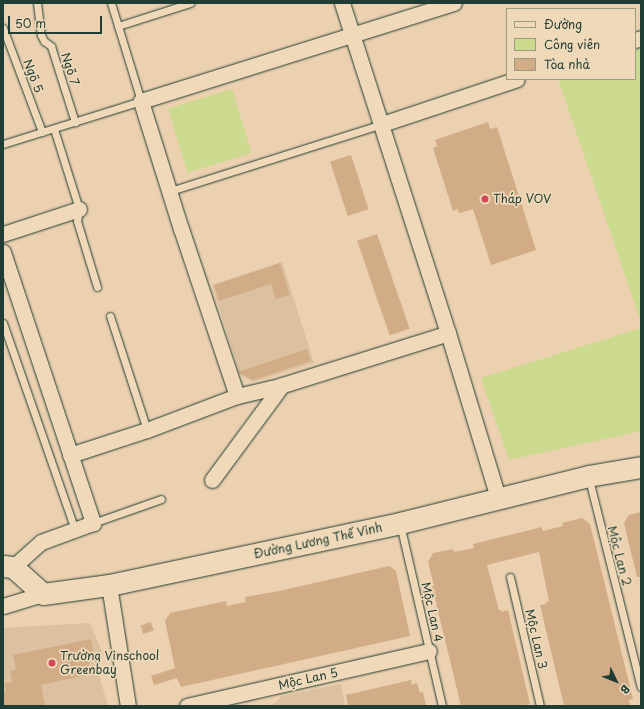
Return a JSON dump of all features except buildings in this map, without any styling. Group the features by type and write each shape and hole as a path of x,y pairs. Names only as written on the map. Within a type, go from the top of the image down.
{"street":[{"path":"342,3 448,333 498,498"},
{"path":"236,396 142,101 454,3"},
{"path":"382,124 514,80"},
{"path":"3,234 79,209"},
{"path":"3,252 93,523 41,542 8,567 43,594"},
{"path":"70,455 147,430 236,396 282,385 448,333"},
{"path":"212,480 282,385"},
{"name":"Đường Lương Thế Vinh","path":"43,594 109,585 400,524 588,476 641,468"},
{"path":"109,585 128,706"},
{"path":"3,606 43,594"},
{"name":"Mộc Lan 5","path":"187,706 430,651"}],"lane":[{"name":"Ngõ 7","path":"37,3 41,35 44,41 51,46 75,122"},
{"path":"3,144 142,101 111,3"},
{"path":"118,26 190,3"},
{"name":"Ngõ 5","path":"3,28 42,132"},
{"path":"170,191 382,124"},
{"path":"54,129 79,209 77,221 97,287"},
{"path":"110,316 147,430"},
{"path":"3,323 75,530"},
{"name":"Mộc Lan 2","path":"588,476 641,687"},
{"path":"93,523 161,499"},
{"name":"Mộc Lan 4","path":"400,524 442,706"},
{"name":"Mộc Lan 3","path":"510,577 540,706"}],"shaded area":[{"path":"282,262 314,363 253,382 240,375 212,285"},
{"name":"Trường Vinschool Greenbay","path":"90,623 103,654 98,671 108,706 3,706 3,628"},
{"path":"341,684 345,706 272,706 282,696"}],"green space":[{"path":"641,48 641,322 558,80 636,80 636,50"},
{"path":"232,89 252,153 188,173 168,109"},
{"path":"641,328 641,431 509,460 481,378"}],"place":[{"name":"Tháp VOV","path":"485,199"},
{"name":"Trường Vinschool Greenbay","path":"52,663"}]}
